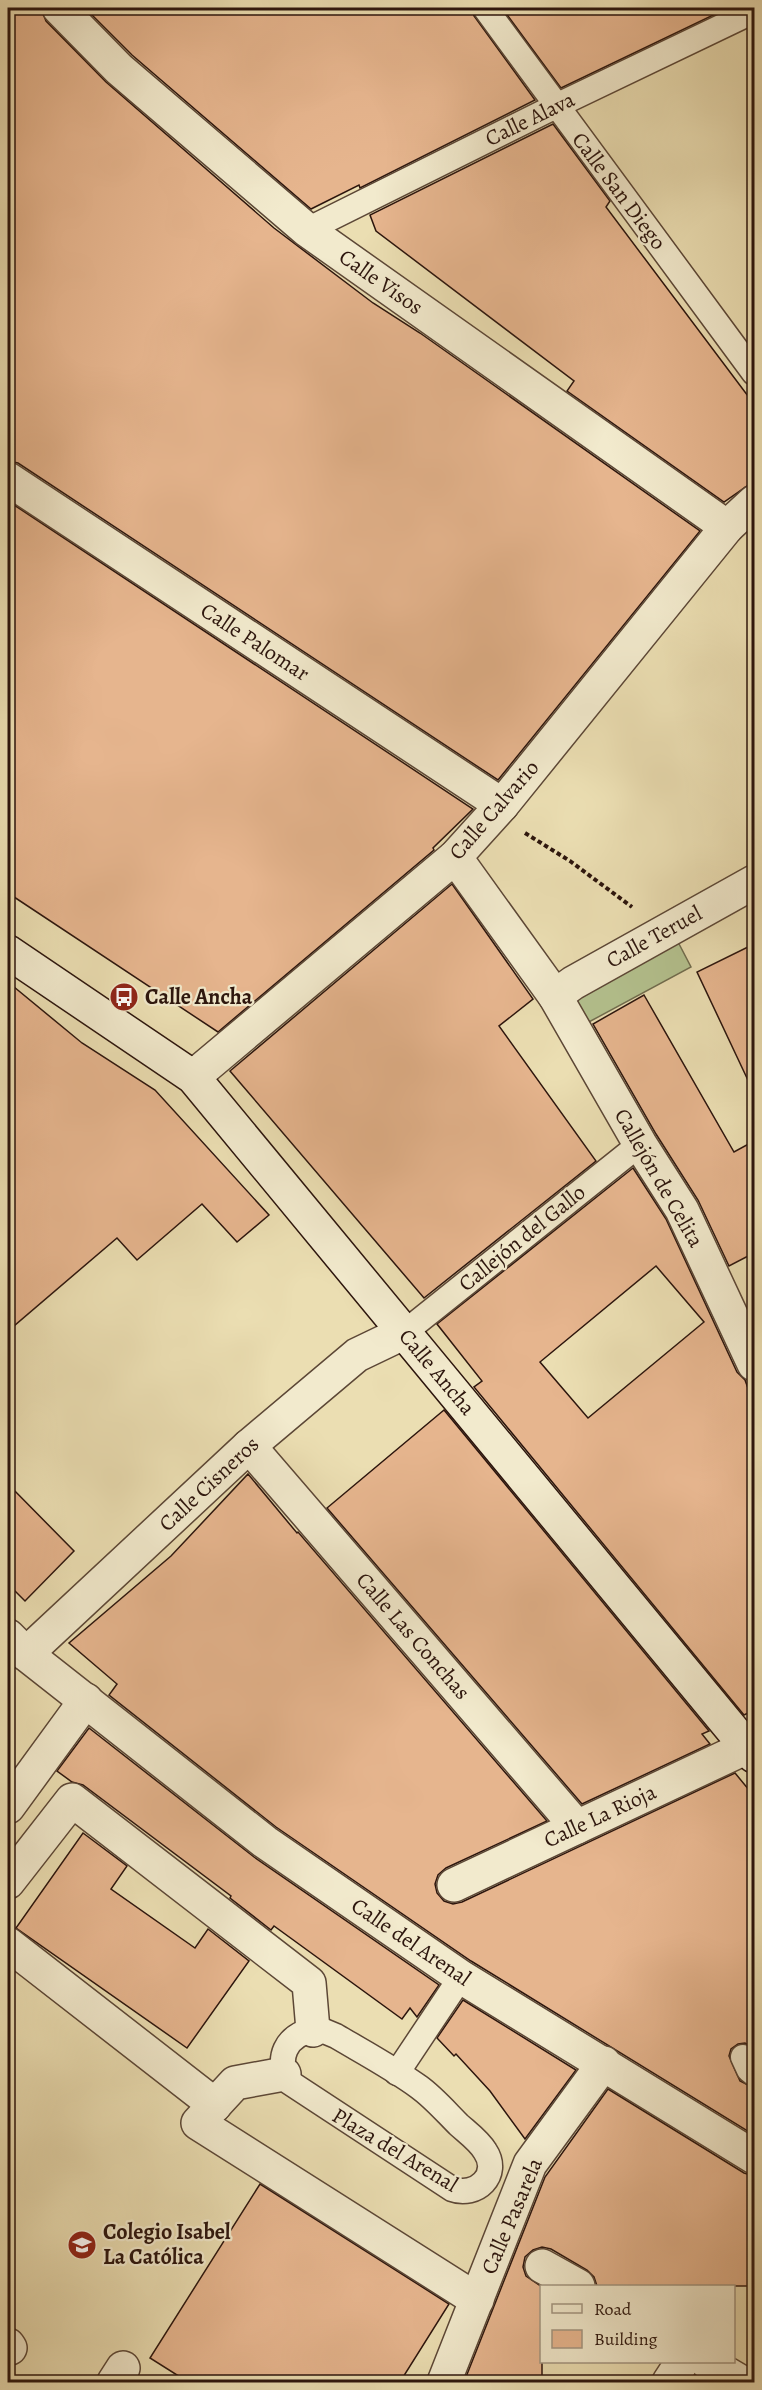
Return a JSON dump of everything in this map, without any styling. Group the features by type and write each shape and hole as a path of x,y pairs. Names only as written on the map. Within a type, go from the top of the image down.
{"street":[{"name":"Calle Visos","path":"59,8 119,69 307,230 727,528"},
{"name":"Calle Palomar","path":"8,478 502,805"},
{"name":"Calle Calvario","path":"193,1077 455,857 502,805 727,528 754,502"},
{"name":"Callejón de Celita","path":"455,857 555,996 640,1144 682,1210 754,1364"},
{"name":"Calle Teruel","path":"555,996 573,983 663,931 754,882"},
{"name":"Calle Ancha","path":"8,952 193,1077 751,1751"},
{"name":"Calle Cisneros","path":"17,1645 357,1355 405,1332"},
{"name":"Calle Las Conchas","path":"249,1446 577,1827"},
{"name":"Calle del Arenal","path":"17,1645 265,1842 461,1977 754,2157"},
{"path":"8,1807 86,1700"},
{"name":"Calle La Rioja","path":"454,1885 577,1827 751,1751"},
{"path":"8,1882 72,1800 309,1983 313,2031"},
{"path":"8,1944 215,2105"},
{"name":"Calle Pasarela","path":"444,2382 530,2164 604,2063"},
{"path":"284,2074 235,2083 198,2123 477,2300"},
{"path":"542,2266 576,2285"},
{"path":"669,2382 681,2363"},
{"path":"710,2363 741,2382"}],"lane":[{"name":"Calle San Diego","path":"485,8 754,373"},
{"name":"Calle Alava","path":"307,230 556,105 754,11"},
{"name":"Callejón del Gallo","path":"405,1332 640,1144"},
{"path":"397,2073 461,1977"},
{"path":"284,2074 282,2066 285,2049 297,2036 313,2031"},
{"name":"Plaza del Arenal","path":"284,2074 296,2088 452,2189 461,2193 478,2188 489,2175 490,2166 484,2149 420,2087 336,2036 324,2031 313,2031"},
{"path":"490,2166 530,2164"}],"path":[{"path":"502,805 515,825 530,838 570,861 663,931"}],"green space":[{"path":"677,940 691,967 587,1023 572,996"}],"building":[{"path":"8,8 41,8 46,21 106,82 274,228 373,303 420,333 700,531 498,780 18,463 8,461"},
{"path":"85,8 471,8 474,16 535,100 360,188 359,185 311,209 132,55"},
{"path":"502,8 728,8 561,88"},
{"path":"553,124 610,201 606,207 754,404 754,481 724,502 567,391 574,381 376,231 370,215"},
{"path":"8,501 473,809 433,848 434,850 218,1032 8,893"},
{"path":"452,884 533,999 499,1026 596,1161 424,1298 230,1071"},
{"path":"754,944 754,1093 697,972"},
{"path":"8,982 82,1043 155,1090 269,1215 237,1242 202,1204 137,1260 117,1238 8,1331"},
{"path":"644,995 734,1152 754,1141 754,1253 729,1266 698,1200 656,1134 593,1024"},
{"path":"633,1168 666,1219 737,1372 745,1380 754,1405 754,1710 744,1715 474,1387 482,1381 437,1324","holes":["656,1266 704,1322 588,1418 540,1362"]},
{"path":"444,1410 709,1731 702,1734 710,1744 582,1804 327,1508"},
{"path":"248,1474 547,1821 446,1868 438,1875 435,1884 437,1893 444,1901 453,1904 462,1902 735,1773 754,1796 754,2049 745,2043 738,2044 731,2049 729,2056 740,2081 754,2088 754,2135 471,1961 276,1827 109,1695 117,1684 69,1643 171,1556"},
{"path":"8,1484 74,1551 25,1601 8,1584"},
{"path":"89,1728 254,1857 439,1985 417,2017 410,2008 402,2019 274,1926 271,1930 230,1898 231,1896 83,1785 72,1782 57,1771"},
{"path":"83,1833 127,1866 111,1889 195,1948 208,1929 249,1961 187,2048 16,1928"},
{"path":"463,2000 576,2070 525,2139 490,2091 456,2054 454,2056 437,2038"},
{"path":"608,2089 744,2173 754,2176 754,2286 597,2285 594,2277 587,2270 551,2249 542,2247 533,2250 525,2257 523,2267 526,2276 540,2286 542,2382 464,2382 545,2177"},
{"path":"260,2184 449,2304 400,2382 188,2382 150,2358"}],"place":[{"name":"Calle Ancha","path":"124,997"},
{"name":"Colegio Isabel La Católica","path":"82,2245"}]}
